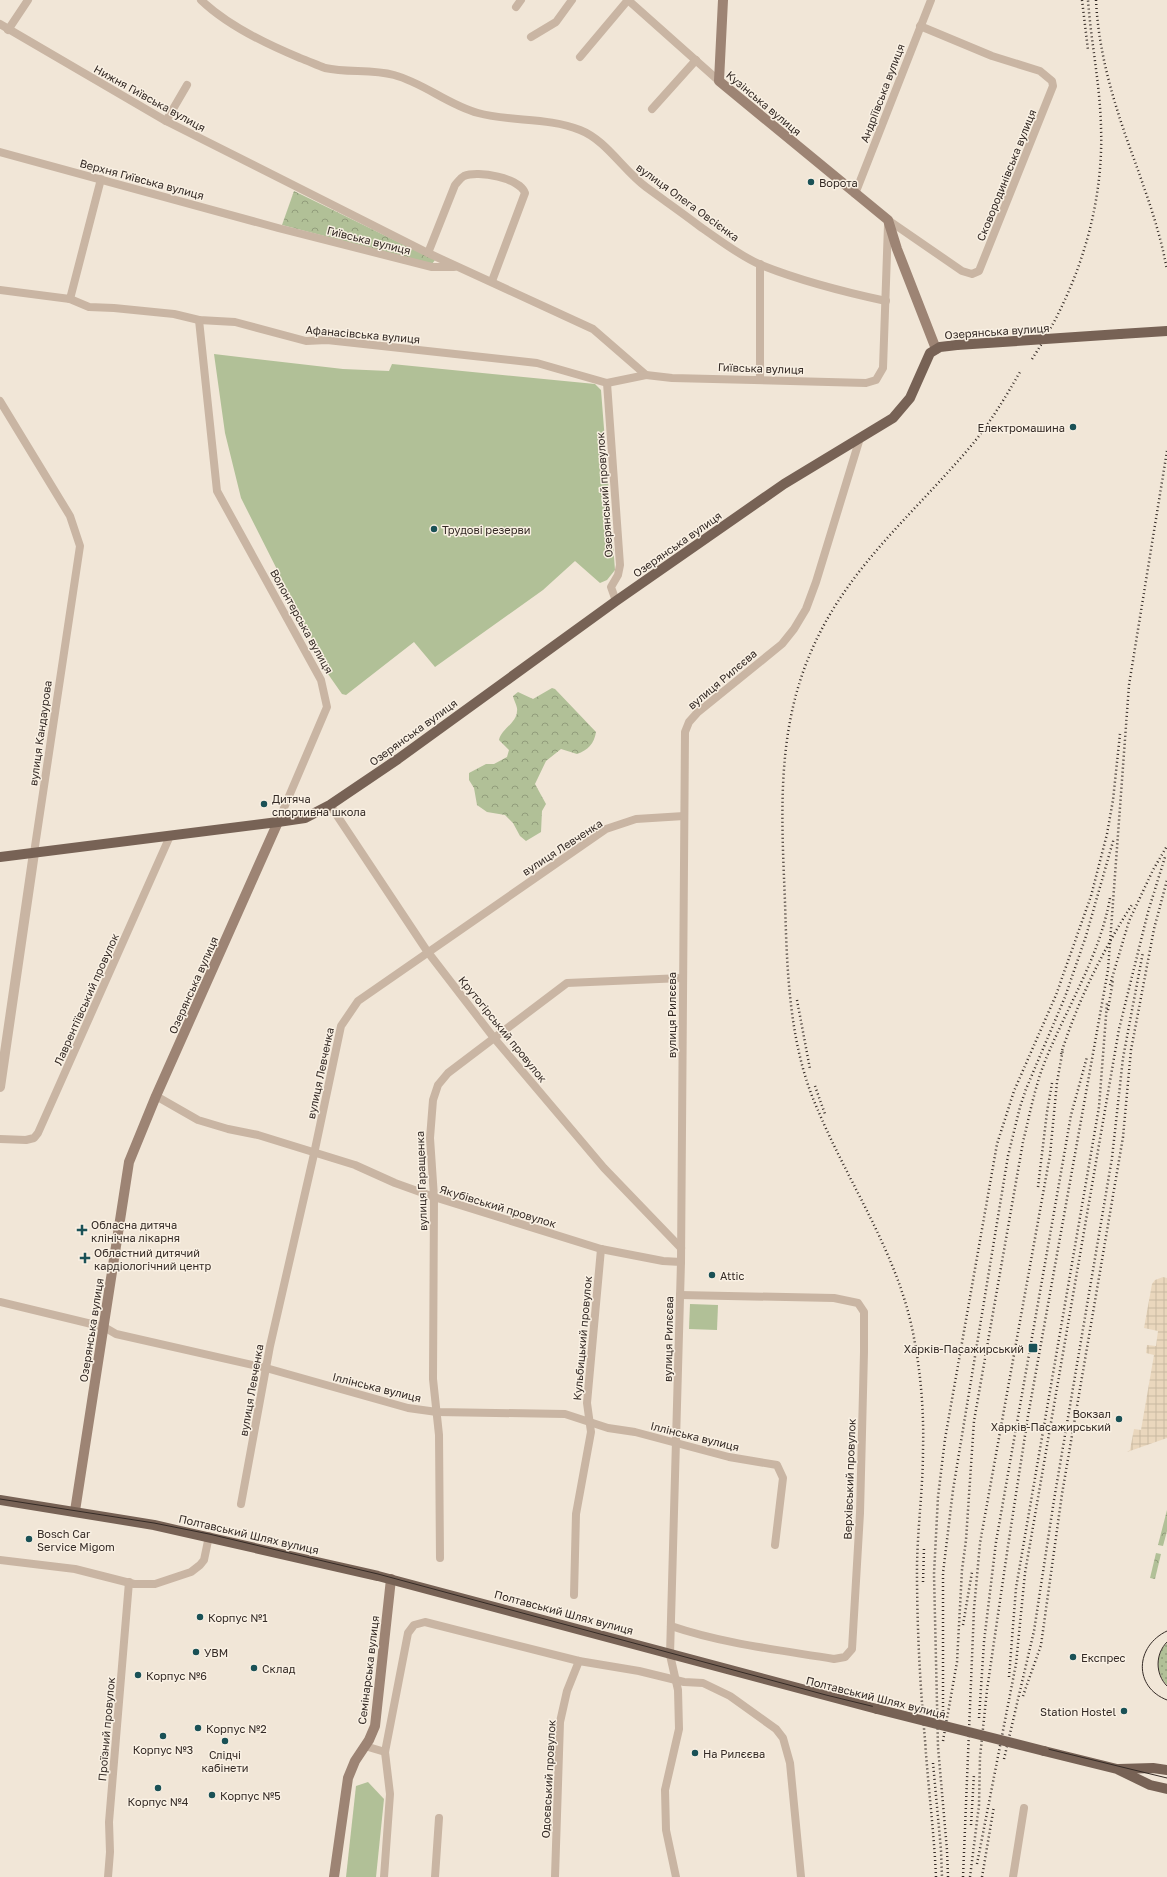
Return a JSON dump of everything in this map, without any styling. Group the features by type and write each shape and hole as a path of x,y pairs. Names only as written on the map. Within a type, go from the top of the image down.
{"main road":[{"path":"719,81 723,0"},
{"name":"Кузінська вулиця","path":"719,81 888,220"},
{"path":"888,220 897,249 936,349"},
{"name":"Озерянська вулиця","path":"75,1511 129,1162 156,1096 278,822 305,818 330,805 398,759 616,601 784,484 893,418 902,409 915,390 927,357 936,349 957,345 1167,331"},
{"path":"0,857 278,822"},
{"name":"Полтавський Шлях вулиця","path":"0,1500 75,1511 209,1536 391,1579 670,1653 705,1664 1117,1769 1150,1785 1167,1790"},
{"name":"Семінарська вулиця","path":"334,1877 348,1778 351,1768 366,1746 374,1729 377,1714 391,1579"},
{"name":"Полтавський Шлях вулиця","path":"1117,1769 1153,1768 1167,1770"}],"street":[{"path":"8,30 28,0"},
{"name":"вулиця Олега Овсієнка","path":"201,0 236,25 273,47 324,67 350,72 375,72 394,75 419,84 477,113 511,119 555,123 594,136 632,176 722,242 760,264 829,288 886,301"},
{"path":"516,7 521,0"},
{"path":"531,37 556,22 572,0"},
{"path":"580,57 628,0"},
{"name":"Кузінська вулиця","path":"628,0 719,81"},
{"name":"Андріївська вулиця","path":"855,194 931,0"},
{"name":"Нижня Гиївська вулиця","path":"0,24 166,121 293,185"},
{"name":"Сковородинівська вулиця","path":"920,26 992,56 1040,71 1052,81 1053,86 979,271"},
{"path":"652,109 696,60"},
{"path":"166,121 187,84"},
{"name":"Верхня Гиївська вулиця","path":"0,152 278,228"},
{"path":"428,253 455,185 460,179 465,176 477,174 501,178 513,182 520,186 526,193 492,281"},
{"path":"70,300 101,179"},
{"name":"Гиївська вулиця","path":"293,185 428,253 492,281 593,329 646,375"},
{"path":"886,301 888,220"},
{"name":"Кузінська вулиця","path":"888,220 962,271 972,274 979,271"},
{"name":"Гиївська вулиця","path":"278,228 432,267 456,266"},
{"path":"760,264 760,379"},
{"name":"Афанасівська вулиця","path":"0,290 70,300 89,308 114,308 174,314 199,320 235,322 306,341 327,340 536,363 607,383"},
{"name":"Гиївська вулиця","path":"607,383 646,375 672,378 760,379 866,383 876,380 883,368 886,301"},
{"name":"Волонтерська вулиця","path":"199,320 217,491 321,680 327,707 278,822"},
{"name":"Озерянський провулок","path":"607,383 620,565 618,575 611,587 616,601"},
{"name":"вулиця Кандаурова","path":"0,401 70,516 80,546 0,1087"},
{"name":"вулиця Рилєєва","path":"676,1877 666,1830 665,1790 679,1729 678,1690 670,1653 681,1262 685,732 689,722 697,713 782,644 794,629 806,609 816,582 860,438"},
{"name":"Крутогірський провулок","path":"330,805 427,951 494,1038 604,1168 681,1248"},
{"name":"вулиця Левченка","path":"241,1504 266,1368 341,1026 358,1001 427,951 606,829 636,819 684,816"},
{"name":"Лаврентіївський провулок","path":"0,1139 26,1140 34,1138 38,1133 170,836"},
{"name":"вулиця Гаращенка","path":"440,1558 438,1412 433,1379 434,1197 430,1138 433,1100 438,1085 448,1073 567,983 682,978"},
{"name":"Якубівський провулок","path":"156,1096 198,1120 228,1129 258,1135 314,1154 355,1165 395,1183 434,1197 601,1249 663,1261 681,1262"},
{"name":"Кульбицький провулок","path":"574,1595 576,1514 591,1432 587,1403 601,1249"},
{"name":"Верхівський провулок","path":"671,1626 697,1634 768,1649 834,1659 845,1657 852,1649 860,1513 864,1312 858,1303 842,1298 680,1295"},
{"name":"Іллінська вулиця","path":"0,1302 104,1327 116,1334 266,1368 408,1408 438,1412 565,1414 579,1417 590,1423 608,1428 635,1432 729,1457 777,1465 783,1478 775,1545"},
{"path":"0,1560 75,1569 110,1579 155,1584 191,1572 200,1565 204,1560 209,1536"},
{"name":"Проїзний провулок","path":"108,1877 110,1852 109,1822 129,1582"},
{"path":"384,1877 390,1794 385,1752 408,1633 414,1625 425,1622 579,1661 639,1671 675,1681 702,1683 735,1699 776,1730 783,1738 790,1763 801,1877"},
{"name":"Одоєвський провулок","path":"555,1877 560,1722 567,1691 579,1661"},
{"path":"366,1746 385,1752"},
{"path":"1013,1877 1024,1808"},
{"path":"435,1877 439,1818"}],"green space":[{"path":"294,191 435,260 432,264 282,225"},
{"name":"Трудові резерви","path":"214,354 343,369 389,371 392,364 595,384 601,390 615,570 607,580 600,583 575,561 543,590 435,667 414,642 346,695 342,694 328,674 241,498 225,433"},
{"path":"552,688 555,689 596,732 592,743 584,751 577,754 561,749 546,761 535,784 546,804 542,811 541,832 526,841 520,836 513,823 505,815 487,812 477,805 474,788 469,780 469,773 486,764 494,764 507,757 509,750 499,740 500,736 512,723 516,715 517,708 513,696 518,692 533,699"},
{"path":"690,1304 718,1305 717,1330 689,1329"},
{"path":"1167,1510 1167,1531 1163,1546 1158,1545"},
{"path":"1156,1553 1161,1554 1155,1579 1150,1578"},
{"path":"1167,1643 1167,1685 1163,1680 1158,1664 1160,1653"},
{"path":"368,1782 384,1799 376,1877 346,1877 356,1786"}],"shaded area":[{"path":"1163,1277 1167,1278 1167,1438 1127,1452 1130,1450 1134,1429 1141,1430 1154,1355 1146,1353 1147,1345 1156,1346 1158,1331 1144,1328 1152,1284 1155,1280"}],"tram line":[{"path":"0,1499 154,1523 209,1534 378,1574 826,1695 1167,1778"},
{"path":"1167,1631 1156,1638 1149,1646 1144,1656 1142,1666 1148,1686 1156,1694 1167,1700"},
{"path":"1167,1642 1160,1652 1158,1664 1160,1676 1167,1686"}],"railway":[{"path":"1082,0 1088,50"},
{"path":"1032,359 1062,306 1074,277 1092,219 1098,188 1101,158 1101,127 1088,0"},
{"path":"1096,0 1099,33 1109,81 1123,128 1159,233 1167,270"},
{"path":"936,1877 918,1635 917,1556 922,1481 922,1394 914,1338 907,1307 897,1278 872,1221 817,1108 800,1059 791,1007 787,954 782,817 783,789 788,733 793,706 801,678 815,642 832,610 874,553 971,446 997,410 1020,372"},
{"path":"970,1877 979,1805 980,1757 987,1690 1008,1546 1028,1416 1108,970 1129,685 1167,451"},
{"path":"948,1877 938,1747 934,1574 938,1497 945,1439 997,1144 1014,1091 1056,995 1091,896 1107,834 1113,800 1120,734"},
{"path":"943,1715 943,1573 953,1490 1008,1156 1026,1089 1065,997 1086,936 1114,838"},
{"path":"1110,985 1129,921 1153,870 1167,846"},
{"path":"977,1864 1016,1664 1025,1573 1119,1029 1148,912 1165,857"},
{"path":"1023,1696 1041,1645 1062,1494 1123,1137 1131,1050 1154,929 1167,880"},
{"path":"943,1741 957,1662 962,1570 966,1540 974,1421 1023,1142 1040,1075 1092,958 1099,939 1110,898"},
{"path":"1061,1054 1075,1014 1092,976 1111,939 1133,903"},
{"path":"1004,1759 1034,1631 1054,1500 1112,1158 1123,1058 1143,952"},
{"path":"1108,1010 1113,980"},
{"path":"797,1000 810,1069"},
{"path":"1009,1677 1016,1588 1099,1107 1107,1003"},
{"path":"963,1877 974,1609 980,1543 1050,1155 1057,1082 1063,1049"},
{"path":"979,1718 984,1642 996,1542 1071,1115 1087,1057"},
{"path":"1038,1187 1052,1083"},
{"path":"815,1086 825,1114"},
{"path":"923,1582 924,1548"},
{"path":"963,1625 972,1572"},
{"path":"933,1763 942,1877"},
{"path":"971,1825 974,1774"},
{"path":"982,1877 994,1806"}],"place":[{"name":"Ворота","path":"811,182"},
{"name":"Електромашина","path":"1073,427"},
{"name":"Трудові резерви","path":"434,529"},
{"name":"Дитяча спортивна школа","path":"264,804"},
{"name":"Обласна дитяча клінічна лікарня","path":"82,1230"},
{"name":"Областний дитячий кардіологічний центр","path":"85,1258"},
{"name":"Attic","path":"712,1275"},
{"name":"Харків-Пасажирський","path":"1033,1348"},
{"name":"Вокзал Харків-Пасажирський","path":"1119,1419"},
{"name":"Bosch Car Service Migom","path":"29,1539"},
{"name":"Корпус №1","path":"200,1617"},
{"name":"УВМ","path":"196,1652"},
{"name":"Експрес","path":"1073,1657"},
{"name":"Склад","path":"254,1668"},
{"name":"Корпус №6","path":"138,1675"},
{"name":"Station Hostel","path":"1124,1711"},
{"name":"Корпус №2","path":"198,1728"},
{"name":"Корпус №3","path":"163,1736"},
{"name":"Слідчі кабінети","path":"225,1741"},
{"name":"На Рилєєва","path":"695,1753"},
{"name":"Корпус №4","path":"158,1788"},
{"name":"Корпус №5","path":"212,1795"}]}
